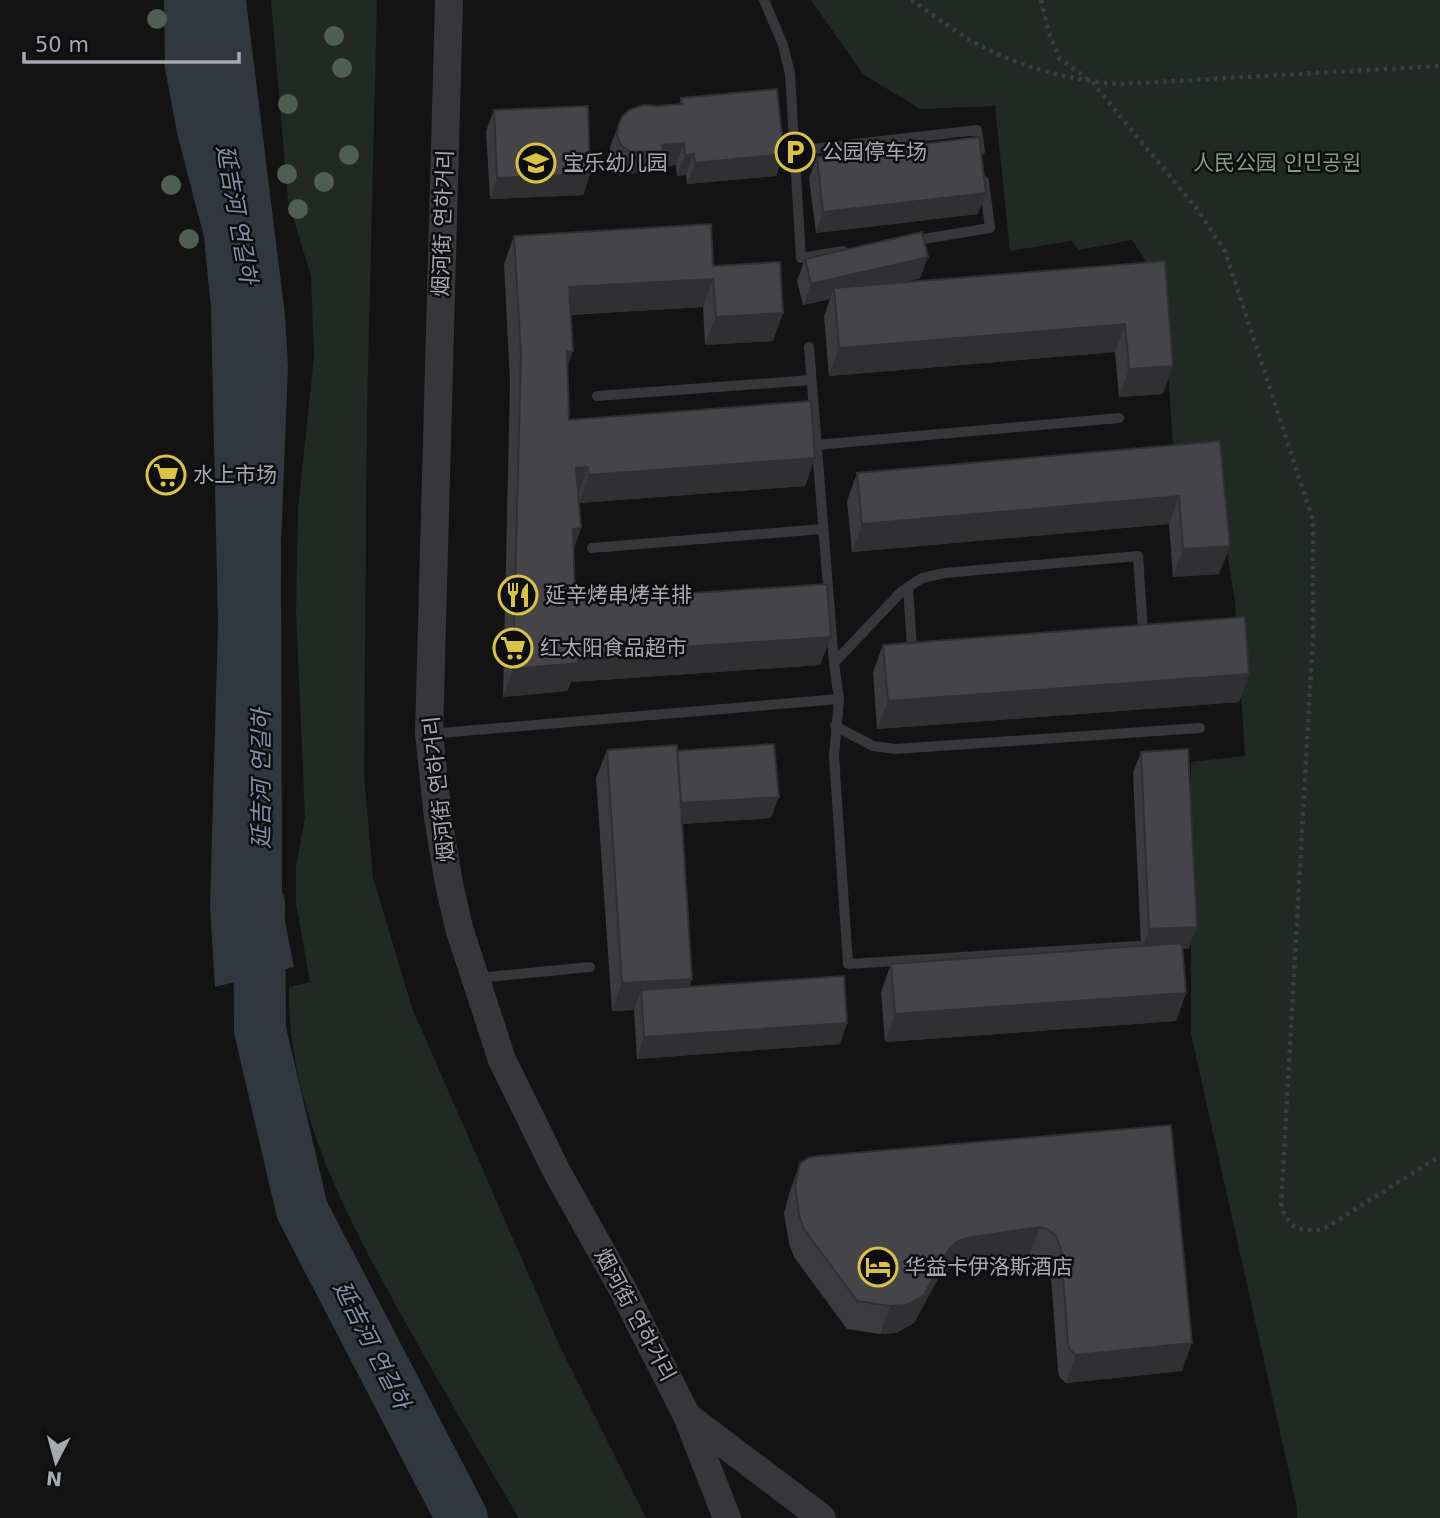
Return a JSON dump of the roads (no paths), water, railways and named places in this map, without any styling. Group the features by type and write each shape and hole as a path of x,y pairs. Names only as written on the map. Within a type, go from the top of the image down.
{"street":[{"name":"烟河街 연하거리","path":"449,0 429,734 438,818 449,884 459,928 502,1060 687,1416 727,1518"},
{"path":"687,1416 822,1518"}],"lane":[{"path":"764,0 783,45 790,74 801,258 855,250"},
{"path":"795,151 977,130 990,228 895,243"},
{"path":"808,347 839,699 834,755 848,964 1138,946"},
{"path":"597,396 811,380"},
{"path":"816,445 1119,418"},
{"path":"592,548 823,529"},
{"path":"834,663 902,591 922,578 945,573 1138,556 1143,630 1129,631"},
{"path":"908,587 912,648 925,647"},
{"path":"429,734 839,699"},
{"path":"835,726 873,746 897,749 1200,728"},
{"path":"475,978 590,967"}],"water":[{"path":"164,0 246,0 285,315 288,367 281,543 282,906 294,967 215,987 210,907 218,624 211,308 204,237 177,133 165,68"}],"waterway":[{"name":"延吉河 연길하","path":"259,904 260,1030 302,1210 462,1518"}],"place":[{"name":"公园停车场","path":"795,152"},
{"name":"宝乐幼儿园","path":"536,163"},
{"name":"水上市场","path":"166,475"},
{"name":"延辛烤串烤羊排","path":"518,595"},
{"name":"红太阳食品超市","path":"513,648"},
{"name":"华益卡伊洛斯酒店","path":"878,1267"}],"park label":[{"name":"人民公园 인민공원","path":"1277,163"}]}
